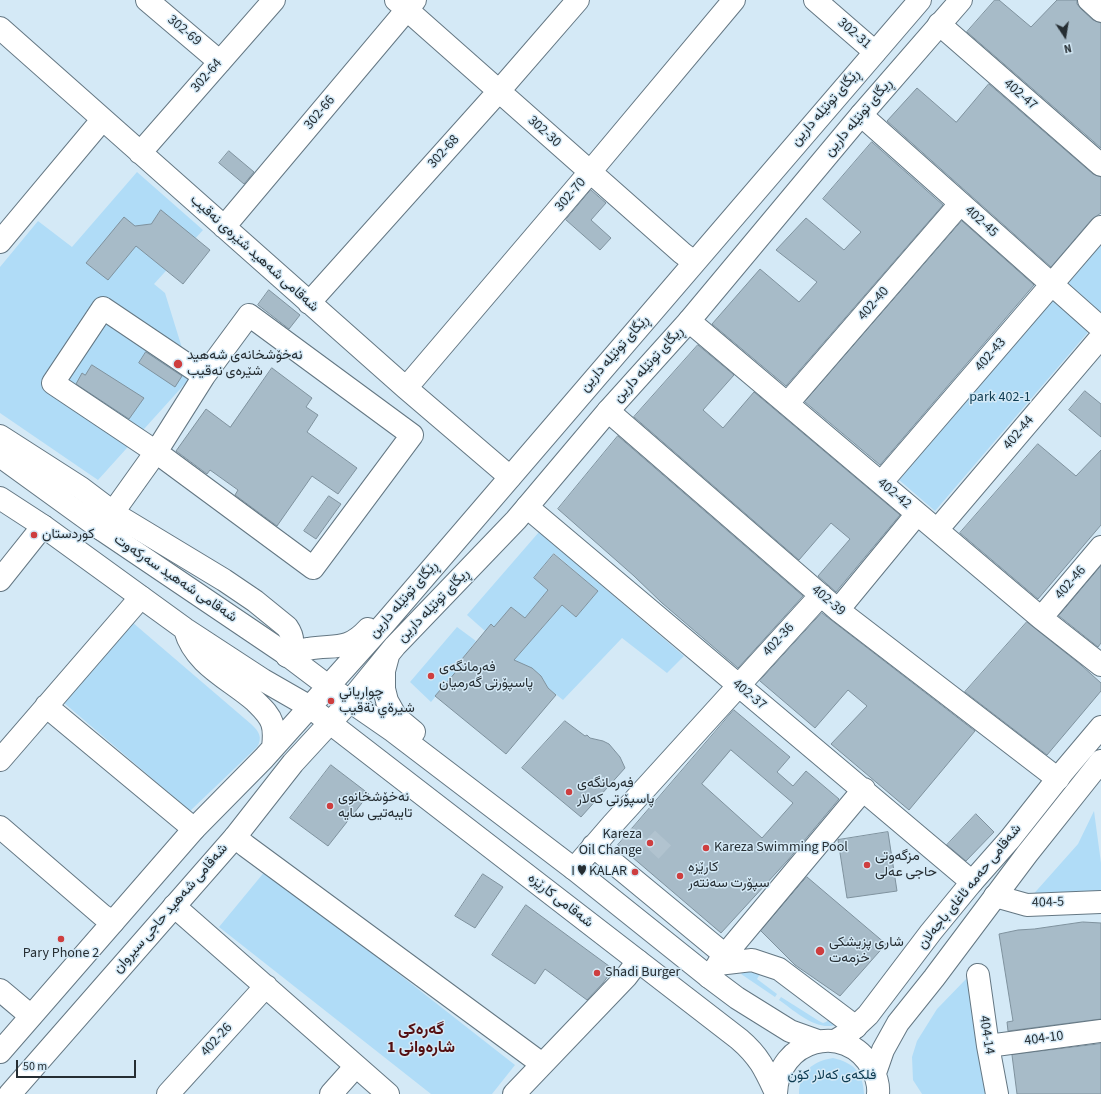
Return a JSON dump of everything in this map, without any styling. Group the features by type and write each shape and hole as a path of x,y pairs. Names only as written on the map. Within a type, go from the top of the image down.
{"street":[{"name":"302-69","path":"147,0 220,62"},
{"name":"302-64","path":"140,153 274,0"},
{"name":"302-68","path":"309,303 499,91 578,0"},
{"name":"302-70","path":"406,388 734,0"},
{"name":"302-31","path":"815,0 875,52"},
{"name":"ڕێگای تونێلە دارین","path":"310,707 398,608 920,0"},
{"name":"ڕیگای تونێلە دارین","path":"330,723 388,656 527,507 608,411 689,320 861,115 960,0"},
{"path":"1089,0 1101,11"},
{"name":"302-30","path":"406,3 499,91 694,262"},
{"name":"302-66","path":"224,227 406,3"},
{"name":"402-47","path":"939,24 1101,166"},
{"name":"شەقامی شەهید شێرەی نەقیب","path":"0,28 309,303 510,477"},
{"name":"402-45","path":"861,115 1101,328"},
{"path":"0,242 102,120"},
{"name":"402-40","path":"787,404 960,204"},
{"name":"402-43","path":"881,483 1101,227"},
{"path":"0,436 81,488 106,520 156,452 204,376 249,315 412,435 313,568 156,452 53,383 103,308 204,376"},
{"name":"402-42","path":"689,320 1041,618 1101,665"},
{"name":"402-44","path":"937,530 1101,337"},
{"name":"402-39","path":"608,411 838,610 1058,779"},
{"name":"شەقامی شەهید سەرکەوت","path":"0,456 106,520 287,656 350,701"},
{"path":"0,498 43,526 185,629 263,680 310,707 330,723"},
{"name":"402-37","path":"527,507 738,686 864,789 972,882"},
{"path":"838,610 917,514"},
{"path":"0,580 43,526"},
{"name":"402-46","path":"1041,618 1101,547"},
{"name":"402-36","path":"574,869 593,846 618,830 738,686 820,595"},
{"path":"0,760 141,597"},
{"path":"287,656 308,649 338,647 350,644 363,635 384,612 392,608 398,608"},
{"path":"185,629 188,640 199,657 208,666 251,698 268,714 274,735 273,748"},
{"path":"388,656 384,671 384,689 389,705 396,717 419,736 439,764"},
{"path":"350,701 439,764 574,869 717,966 752,960 779,969 856,1027"},
{"path":"46,706 194,829"},
{"path":"0,1052 194,829 273,748 310,707"},
{"name":"شەقامی کارێزە","path":"330,723 739,1039 752,1050 766,1070 776,1093"},
{"name":"شەقامی شەهید حاجی سیروان","path":"10,1094 235,837 293,763 330,723"},
{"name":"شەقامی حەمە ئاغای باجەلان","path":"826,1041 856,1027 876,1006 931,932 1010,839 1101,727"},
{"path":"248,819 290,782 323,745 330,742 339,741 371,754"},
{"name":"شەقامی حەمە ئاغای باجەلان","path":"878,1088 883,1050 898,1023 1027,854 1101,761"},
{"path":"717,966 864,789"},
{"path":"0,827 102,915 113,922"},
{"path":"235,837 542,1064"},
{"path":"1010,839 1027,854"},
{"path":"593,846 717,966 736,998 790,1031 826,1041 848,1045 859,1052 868,1061 878,1088"},
{"name":"404-5","path":"995,896 1027,905 1101,902"},
{"path":"174,906 388,1094"},
{"path":"514,1094 626,977 638,961"},
{"name":"404-14","path":"978,975 988,1046 997,1094"},
{"name":"402-26","path":"168,1094 266,986"},
{"path":"0,990 31,1016"},
{"name":"404-10","path":"988,1046 1101,1031"},
{"path":"776,1093 778,1078 783,1065 792,1054 804,1046 826,1041"},
{"path":"331,1094 356,1066"}],"green space":[{"path":"137,172 203,230 154,284 165,293 191,377 98,480 0,413 0,267 38,221 72,247"},
{"name":"park 402-1","path":"1101,241 1101,317 935,511 898,479"},
{"path":"539,532 684,656 667,673 622,638 563,700 548,688 541,676 532,669 493,684 562,605 576,617 598,591 554,553 534,578 548,590 525,618 511,607 494,627 491,624 485,631 467,615"},
{"path":"132,622 251,724 256,729 260,738 257,747 190,811 63,702"},
{"path":"457,627 476,641 457,665 463,670 455,673 431,702 410,682"},
{"path":"1094,811 1101,863 1101,899 1022,907 1078,844"},
{"path":"266,870 515,1065 492,1094 431,1094 219,927"},
{"path":"744,971 760,974 757,979 777,994 775,997 741,974"},
{"path":"967,978 989,1094 922,1094 913,1080 912,1057 917,1041 937,1009"},
{"path":"781,997 823,1023 829,1019 838,1024 823,1026 807,1020 779,1000"},
{"name":"فلکەی کەلار کۆن","path":"833,1058 847,1063 856,1070 862,1080 864,1094 799,1094 804,1074 808,1069 819,1062"}],"building":[{"path":"995,0 999,0 1031,27 1057,0 1077,0 1077,4 1081,9 1093,20 1101,23 1101,148 967,32"},
{"path":"989,84 1093,174 1101,177 1101,213 1092,219 1051,267 887,121 917,88 956,122"},
{"path":"872,142 943,205 786,386 712,324 760,269 799,302 817,282 776,250 806,218 844,250 861,232 823,199"},
{"path":"229,151 254,172 244,184 219,163"},
{"path":"591,190 606,203 591,220 611,238 600,250 566,220"},
{"path":"161,210 210,250 183,284 136,246 108,280 86,263 124,217 135,226 151,224"},
{"path":"962,221 1034,285 880,465 805,402"},
{"path":"269,290 300,315 289,329 258,305"},
{"path":"698,345 734,375 703,410 723,428 754,392 900,515 836,592 818,576 850,539 831,523 799,560 634,417"},
{"path":"146,352 182,376 175,387 139,363"},
{"path":"92,365 144,398 129,419 76,384 82,373 85,375"},
{"path":"272,368 312,398 306,407 318,415 307,432 357,468 338,494 312,476 277,526 235,495 238,490 210,470 207,474 176,451 206,409 230,427"},
{"path":"1085,391 1101,404 1101,437 1069,410"},
{"path":"618,436 803,596 738,668 662,603 634,576 558,509"},
{"path":"1038,444 1076,476 1101,450 1101,525 1038,599 960,533"},
{"path":"329,496 341,504 316,539 304,531"},
{"path":"554,554 598,591 576,617 562,605 514,660 532,668 541,676 548,688 556,695 506,754 435,696 460,667 457,665 491,624 494,627 511,607 525,618 548,590 534,578"},
{"path":"1101,566 1101,643 1098,647 1059,616"},
{"path":"822,613 975,731 909,810 831,744 867,706 848,690 815,728 760,681"},
{"path":"1027,622 1101,683 1101,691 1047,755 965,692"},
{"path":"734,710 790,757 777,772 793,786 806,771 839,799 788,860 721,933 618,845","holes":["731,750 793,803 762,838 702,784"]},
{"path":"565,721 585,736 587,735 590,738 609,744 620,757 625,768 581,817 522,768"},
{"name":"نەخۆشخانوی تایبەتیی سایە","path":"331,765 369,794 328,846 290,818"},
{"path":"976,814 994,832 966,861 947,845"},
{"name":"مزگەوتی حاجی عەلی","path":"888,832 897,891 847,898 838,840"},
{"path":"483,874 503,887 475,928 455,916"},
{"path":"807,877 886,944 840,996 795,965 761,931"},
{"path":"526,905 613,969 603,983 587,1000 545,969 535,984 492,955"},
{"path":"1083,922 1101,923 1101,1019 1008,1031 1007,1022 1013,1021 999,934 1018,930"},
{"path":"1101,1044 1101,1094 1017,1094 1012,1055"}],"tunnel":[{"path":"625,836 648,854 663,838"}],"place":[{"name":"نەخۆشخانەی شەهید شێرەی نەقیب","path":"178,364"},
{"name":"كوردستان","path":"34,535"},
{"name":"فەرمانگەی پاسپۆرتی گەرمیان","path":"431,676"},
{"name":"چوارياني شيرةي نةقيب","path":"331,701"},
{"name":"فەرمانگەی پاسپۆرتی کەلار","path":"569,792"},
{"name":"نەخۆشخانوی تایبەتیی سایە","path":"330,806"},
{"name":"Kareza Oil Change","path":"650,843"},
{"name":"Kareza Swimming Pool","path":"706,848"},
{"name":"مزگەوتی حاجی عەلی","path":"867,865"},
{"name":"I ♥ KALAR","path":"635,872"},
{"name":"کارێزە سپۆرت سەنتەر","path":"680,876"},
{"name":"Pary Phone 2","path":"61,939"},
{"name":"شاری پزیشکی خزمەت","path":"820,951"},
{"name":"Shadi Burger","path":"597,973"}],"district":[{"name":"گەرەکی شارەوانی 1","path":"421,1039"}]}
